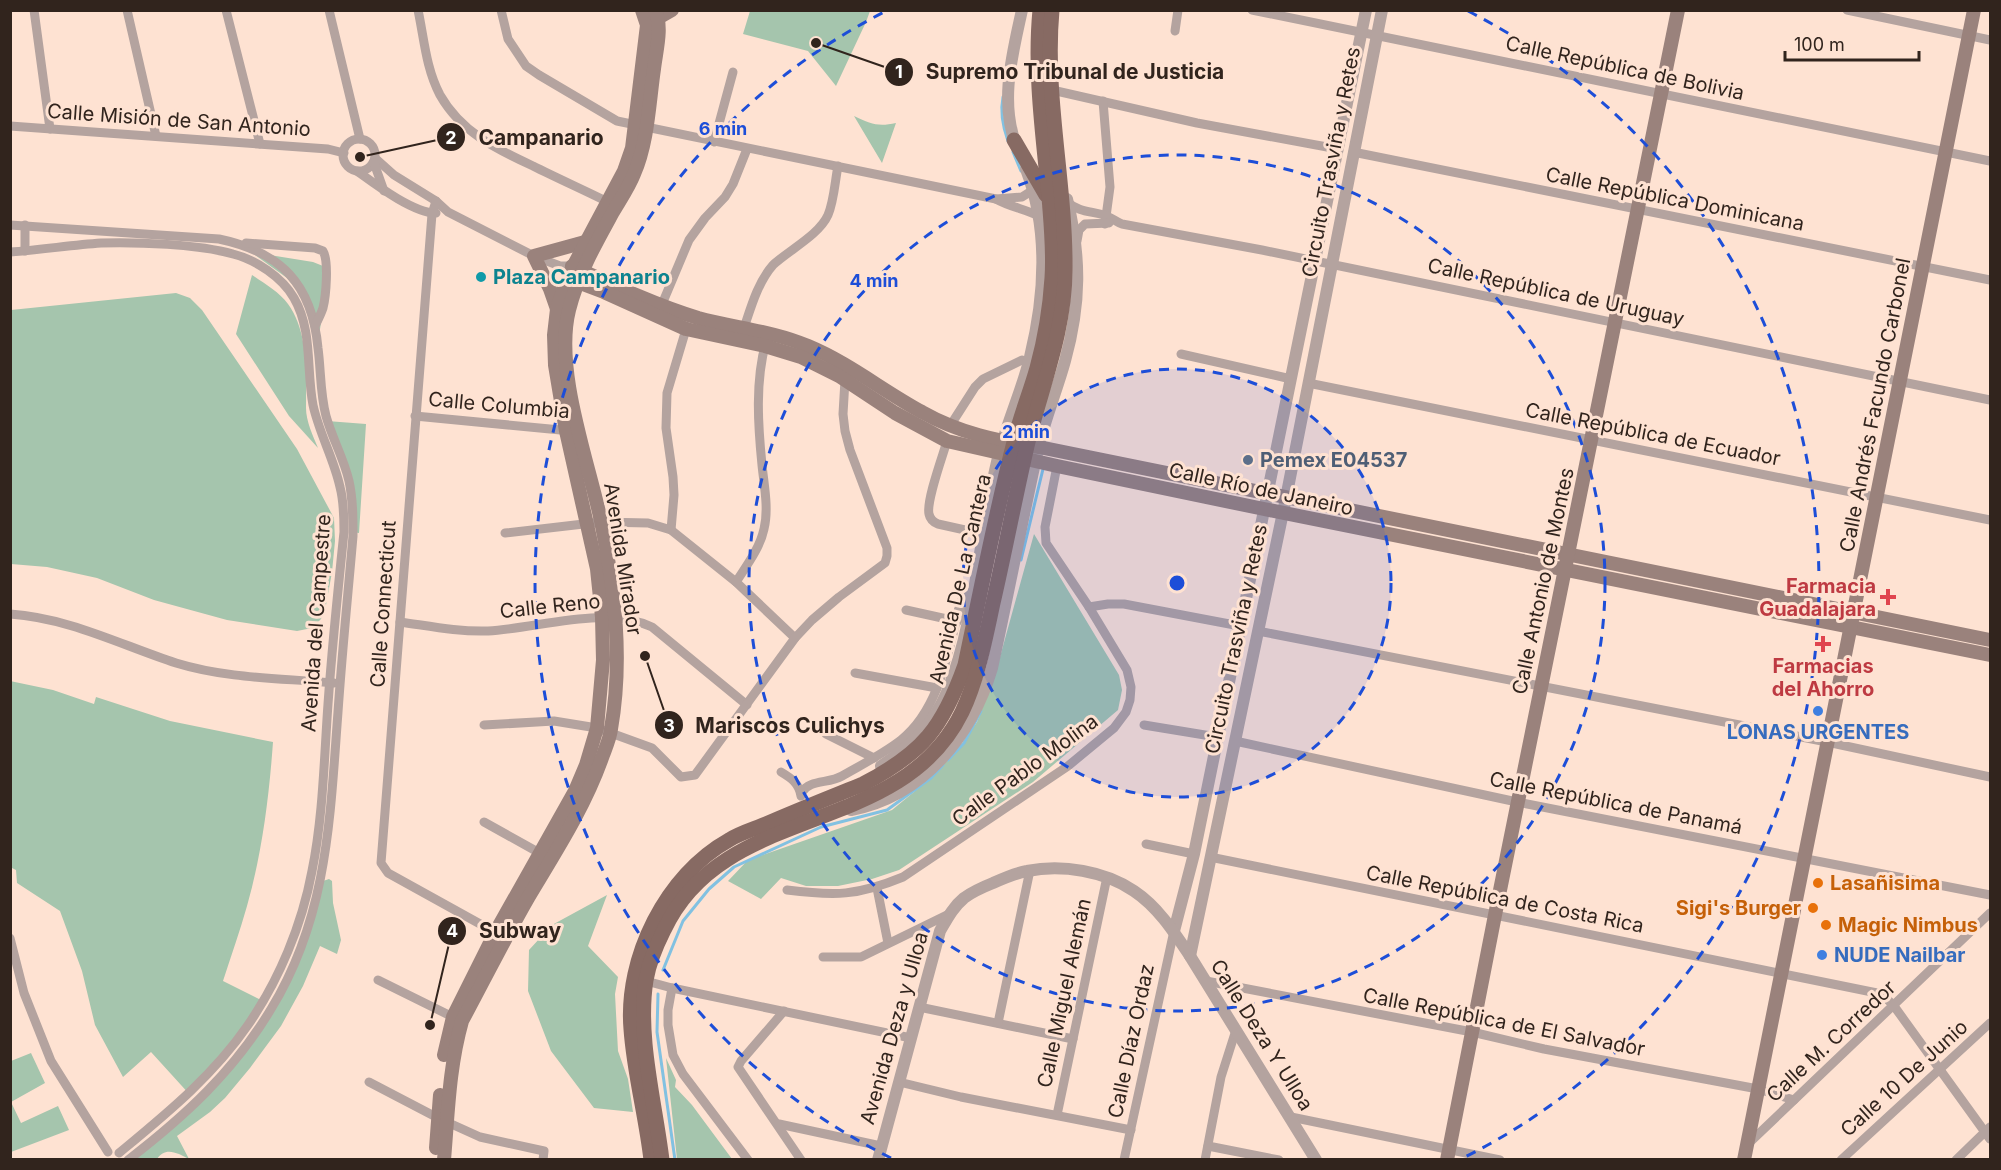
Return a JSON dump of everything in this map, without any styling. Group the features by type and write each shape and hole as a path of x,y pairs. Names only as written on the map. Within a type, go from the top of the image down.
{"main road":[{"name":"Avenida Mirador","path":"604,729 602,617 597,569 586,524 572,431 563,310 572,273 612,204 634,176 657,43 653,18 642,10"},
{"path":"653,18 672,10"},
{"name":"Avenida De La Cantera","path":"651,1160 631,1028 631,995 642,947 661,907 680,881 711,861 863,801 889,788 916,769 952,730 976,680 1028,445 1057,339 1065,274 1038,82 1037,42 1040,10"},
{"name":"Avenida De La Cantera","path":"662,1160 645,1035 646,981 656,947 674,910 728,840 850,789 883,773 904,759 926,740 943,718 955,694 965,665 1004,479 1044,338 1052,275 1058,165 1052,90 1050,34 1052,10"},
{"name":"Calle Antonio de Montes","path":"1448,1154 1678,10"},
{"name":"Calle Andrés Facundo Carbonel","path":"1744,1160 1974,10"},
{"path":"1014,140 1054,207"},
{"path":"588,246 607,287 585,296 563,310 534,256 588,246"},
{"name":"Calle Río de Janeiro","path":"572,273 660,310 686,329 807,345 833,357 894,396 950,426 1036,462 1565,571 1990,655"},
{"name":"Calle Río de Janeiro","path":"660,310 692,315 744,328 845,380 895,413 947,441 1000,448 1039,447 1990,640"},
{"name":"Avenida Mirador","path":"435,1160 456,1041 457,1019 501,936 528,899 546,856 586,798 616,683 617,617 601,522 572,431"},
{"name":"Avenida Mirador","path":"442,1120 444,1160"}],"street":[{"path":"34,10 50,129"},
{"path":"127,10 156,136"},
{"path":"226,10 260,144"},
{"path":"330,10 360,139"},
{"path":"418,10 430,71 440,94 464,126 502,152 612,204"},
{"path":"501,10 508,39 526,66 617,121 996,199 1022,197 1033,190"},
{"name":"Avenida De La Cantera","path":"829,814 862,808 888,798 910,786 931,769 966,729 992,668 1039,447 1066,358 1077,291 1076,244 1054,207 1033,190 1014,140 1008,114 1007,88 1022,10"},
{"path":"1175,31 1178,10"},
{"name":"Calle República de Bolivia","path":"1252,10 1990,161"},
{"name":"Circuito Trasviña y Retes","path":"1173,931 1194,854 1366,10"},
{"name":"Circuito Trasviña y Retes","path":"1190,956 1283,513 1382,10"},
{"path":"1847,10 1990,40"},
{"path":"714,142 733,72"},
{"path":"1052,90 1197,123 1338,149"},
{"path":"1076,244 1081,227 1108,220 1110,187 1103,101"},
{"name":"Calle Misión de San Antonio","path":"10,126 328,149 344,153"},
{"path":"388,193 375,160 374,147 360,139 348,144 344,153 345,163 352,170 357,171 388,193 432,214 448,212"},
{"path":"660,310 690,240 705,218 725,197 740,169 747,149"},
{"name":"Calle República Dominicana","path":"1353,152 1990,280"},
{"path":"357,171 367,170 375,160"},
{"name":"Calle Río de Janeiro","path":"375,160 400,180 436,201 448,212 572,273"},
{"path":"744,328 759,289 772,266 812,234 827,216 838,166"},
{"path":"388,193 400,180"},
{"name":"Calle República de Uruguay","path":"996,199 1005,204 1028,210 1054,207 1074,208 1108,220 1990,400"},
{"name":"Calle Connecticut","path":"436,201 432,214 415,416 381,863 384,869 392,875 501,936"},
{"name":"Avenida De La Cantera","path":"850,789 907,746 924,728 947,692 957,659 1000,448 1030,358 1041,299 1042,265 1054,207"},
{"name":"Avenida del Campestre","path":"10,225 315,248 325,254 326,266 323,308 315,327"},
{"path":"25,225 25,251"},
{"path":"219,239 219,251"},
{"name":"Avenida del Campestre","path":"10,252 115,243 157,245 219,251 247,259 261,266 284,284 294,298 313,347 344,512 319,825 304,907 275,978 249,1024 213,1069 121,1156"},
{"name":"Avenida del Campestre","path":"238,243 279,265 303,292 311,307 315,327 313,347"},
{"path":"671,530 674,477 666,428 667,393 692,315"},
{"path":"736,582 760,543 765,528 765,491 758,397 767,340"},
{"path":"1181,354 1291,379"},
{"path":"950,426 975,387 983,379 1022,360"},
{"path":"483,724 554,721 604,729 652,748 677,775 686,778 695,775 795,638 839,597 885,563 887,556 884,539 845,431 843,414 845,380"},
{"name":"Calle República de Ecuador","path":"1308,383 1990,520"},
{"path":"1019,392 1022,408 1030,412 1037,411 1045,405 1056,391"},
{"name":"Calle Columbia","path":"415,416 572,431"},
{"path":"947,441 930,500 929,515 932,521 938,524 983,534"},
{"name":"Avenida del Campestre","path":"128,1160 176,1122 221,1077 258,1030 286,983 314,908 330,825 353,513 349,481 334,451"},
{"name":"Calle Pablo Molina","path":"787,890 850,894 877,888 903,877 1045,783 1114,728 1126,712 1131,687 1127,670 1089,607 1046,543 1044,536 1057,466"},
{"path":"989,502 997,494 1011,491 1021,500 1025,513"},
{"path":"505,533 601,522 648,524 671,530 736,582 795,638"},
{"path":"801,793 807,785 838,778 874,758 901,740 923,716 937,688 956,621 976,570"},
{"path":"1089,607 1124,604 1240,626"},
{"path":"906,610 956,621"},
{"path":"10,614 55,621 197,668 249,677 340,684"},
{"name":"Calle Reno","path":"400,622 447,629 485,631 602,617 638,621 652,627 747,705"},
{"path":"1258,631 1827,742 1990,777"},
{"path":"855,673 937,688"},
{"path":"1144,725 1217,737"},
{"path":"826,734 874,758"},
{"name":"Calle República de Panamá","path":"1235,741 1517,802 1990,895"},
{"path":"781,772 792,778 801,793 801,809"},
{"path":"484,822 546,856"},
{"path":"319,825 330,825"},
{"path":"1146,844 1194,854"},
{"name":"Calle República de Costa Rica","path":"1210,857 1876,993 1886,998 1894,1006"},
{"name":"Avenida Deza y Ulloa","path":"881,1156 940,931 949,914 965,898 1012,875 1030,870 1067,869 1088,872 1132,889 1152,904 1173,931"},
{"path":"998,1023 1030,870"},
{"name":"Calle Miguel Alemán","path":"1057,1115 1107,878"},
{"path":"877,888 888,943"},
{"name":"Calle M. Corredor","path":"1747,1144 1990,913"},
{"path":"823,957 861,957 949,914"},
{"name":"Calle Deza Y Ulloa","path":"1173,931 1316,1160"},
{"name":"Calle Díaz Ordaz","path":"1124,1160 1173,931"},
{"path":"10,938 24,993 51,1061 105,1156 114,1151 121,1156"},
{"path":"275,978 286,983"},
{"path":"378,980 457,1019"},
{"path":"646,981 911,1038"},
{"name":"Calle República de El Salvador","path":"1206,981 1472,1032 1544,1049 1758,1089 1794,1100"},
{"path":"672,988 668,1025 673,1056 683,1074 748,1160"},
{"path":"1894,1006 1989,1133 1956,1160"},
{"path":"919,1007 1073,1039"},
{"path":"784,1011 738,1067 779,1124 801,1160"},
{"name":"Calle 10 De Junio","path":"1841,1160 1990,1023"},
{"path":"1205,1160 1221,1077 1236,1030"},
{"path":"369,1082 480,1137 544,1151 543,1160"},
{"path":"899,1082 980,1101 1131,1130"},
{"path":"1291,1117 1448,1154 1500,1160"},
{"path":"779,1124 881,1156"},
{"path":"1208,1146 1279,1160"}],"green space":[{"path":"750,10 870,11 836,86 808,51 743,34"},
{"path":"854,116 875,124 896,123 882,163"},
{"path":"251,252 313,262 323,266 324,305 319,335 309,305 287,278"},
{"path":"252,275 272,288 288,304 300,328 306,368 306,413 318,448 289,416 236,334"},
{"path":"176,293 190,298 202,310 297,449 334,518 335,541 326,605 321,619 312,628 297,631 227,620 154,600 97,578 47,567 11,564 11,310"},
{"path":"327,421 366,424 359,533 352,532 350,493"},
{"path":"1034,534 1119,675 1122,690 1118,710 1033,782 899,870 872,879 838,886 806,886 781,878 761,899 728,881 748,860 892,810 931,778 963,743 977,722 995,675"},
{"path":"10,681 53,690 94,704 96,697 170,721 273,742 267,805 257,866 223,981 265,1002 191,1096 151,1052 123,1077 95,1025 82,971 60,911 17,883 16,870 10,867"},
{"path":"329,879 332,881 333,903 341,940 337,954 320,946 303,986 281,1026 250,1068 210,1112 177,1136 189,1159 168,1152 157,1159 132,1160 218,1082 285,989 320,882"},
{"path":"607,895 588,946 618,977 615,994 618,1051 628,1079 633,1112 594,1108 551,1051 528,991 529,950 552,925"},
{"path":"31,1053 45,1083 11,1102 11,1061"},
{"path":"666,1058 676,1080 675,1087 692,1105 732,1159 677,1159"},
{"path":"11,1102 21,1123 58,1106 69,1130 11,1152"}],"waterway":[{"path":"1003,97 1002,119 1008,141"},
{"path":"1013,152 1021,171"},
{"path":"1021,560 1043,469"},
{"path":"948,760 964,743 981,711"},
{"path":"663,970 683,921 709,889 734,867 821,827 887,810 931,778 943,765"},
{"path":"658,994 657,1032 675,1160"}],"place":[{"name":"Supremo Tribunal de Justicia","path":"816,43"},
{"name":"Campanario","path":"360,157"},
{"name":"Plaza Campanario","path":"481,277"},
{"name":"Pemex E04537","path":"1248,460"},
{"name":"Farmacia Guadalajara","path":"1888,597"},
{"name":"Farmacias del Ahorro","path":"1823,644"},
{"name":"Mariscos Culichys","path":"645,656"},
{"name":"LONAS URGENTES","path":"1818,711"},
{"name":"Lasañisima","path":"1818,883"},
{"name":"Sigi's Burger","path":"1813,908"},
{"name":"Magic Nimbus","path":"1826,925"},
{"name":"NUDE Nailbar","path":"1822,955"},
{"name":"Subway","path":"430,1025"}]}
